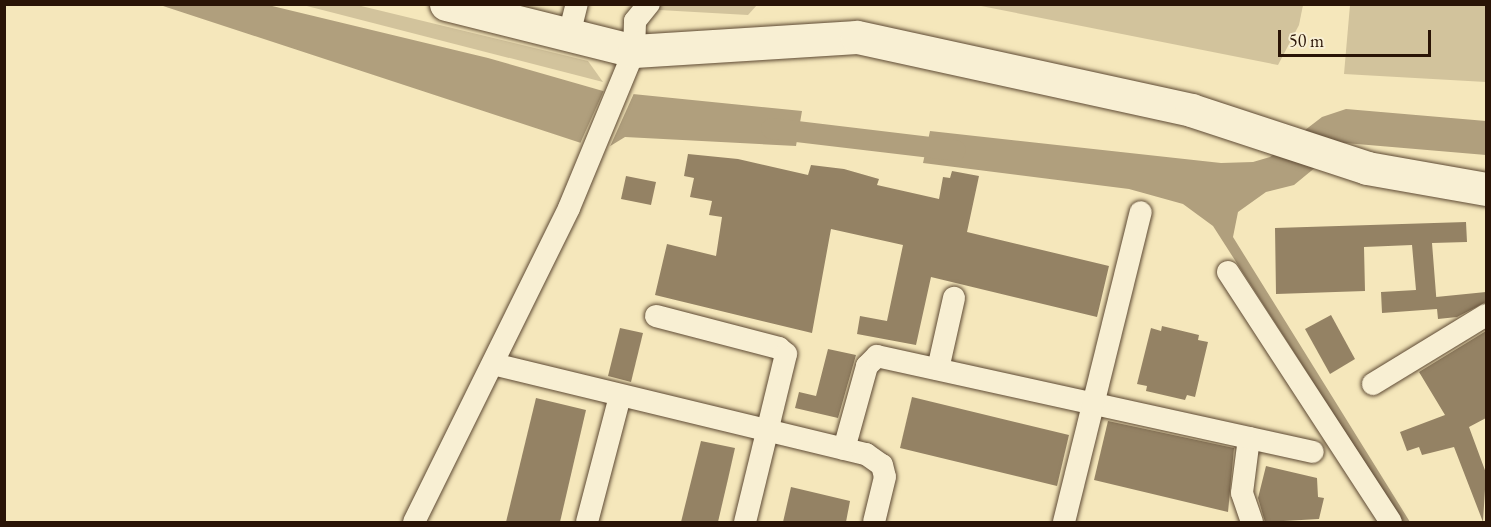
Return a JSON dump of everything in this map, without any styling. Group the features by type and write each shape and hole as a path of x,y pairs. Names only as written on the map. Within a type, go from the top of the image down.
{"main road":[{"path":"446,4 573,20 634,51 857,37 1127,95 1284,138 1367,168 1486,189"}],"street":[{"path":"414,522 569,208 634,51 635,21 649,4"},
{"path":"1064,522 1089,417 1096,404 1141,212"},
{"path":"1228,272 1391,522"},
{"path":"938,369 954,298"},
{"path":"1373,384 1486,315"},
{"path":"656,316 779,348 786,354 745,522"},
{"path":"844,449 871,359 877,356 1312,452"},
{"path":"493,364 866,454 882,465 885,477 874,522"},
{"path":"587,522 620,396"},
{"path":"1249,438 1242,493 1252,522"}],"shaded area":[{"path":"657,4 757,5 748,15 659,10"},
{"path":"160,5 268,5 488,58 603,91 802,111 796,146 625,137 607,148 581,143"},
{"path":"303,5 357,5 588,61 603,82"},
{"path":"976,5 1303,5 1299,25 1278,65"},
{"path":"1350,5 1486,5 1486,82 1344,74"},
{"path":"1346,109 1486,121 1486,155 1345,143 1294,185 1266,192 1238,212 1233,237 1410,522 1403,522 1213,226 1183,204 1129,189 923,163 930,131 1221,163 1253,162 1270,157 1322,117"}],"pier":[{"path":"605,88 635,91 608,151 579,146"}],"building":[{"path":"688,154 738,159 808,175 811,165 844,169 879,179 877,185 939,199 943,177 950,178 952,171 979,176 967,232 1109,266 1097,317 931,277 916,345 857,334 860,316 887,321 903,245 831,229 812,333 655,295 667,244 716,256 722,217 709,215 712,201 690,197 694,178 684,176"},
{"path":"626,176 656,182 651,205 621,199"},
{"path":"1466,222 1467,242 1432,243 1436,297 1486,292 1486,302 1457,317 1438,319 1437,309 1382,313 1381,292 1416,290 1412,245 1364,247 1365,291 1276,294 1275,228"},
{"path":"1331,315 1355,359 1330,374 1305,329"},
{"path":"1162,326 1199,335 1198,340 1208,342 1195,397 1187,395 1185,400 1146,391 1147,386 1137,384 1151,328 1161,331"},
{"path":"620,328 643,333 631,382 608,376"},
{"path":"1486,331 1486,418 1469,427 1486,473 1483,522 1454,447 1422,455 1419,447 1407,451 1400,432 1445,415 1419,372"},
{"path":"828,349 856,355 838,418 795,408 799,392 816,396"},
{"path":"912,397 1069,435 1057,486 900,448"},
{"path":"536,398 586,410 560,522 506,522"},
{"path":"1108,421 1234,448 1228,512 1094,480"},
{"path":"701,441 735,448 718,522 681,522"},
{"path":"1266,466 1317,478 1318,497 1324,498 1319,519 1265,522 1258,498"},
{"path":"791,487 850,501 846,522 783,522"}],"waterway":[{"path":"771,128 955,150"}]}
